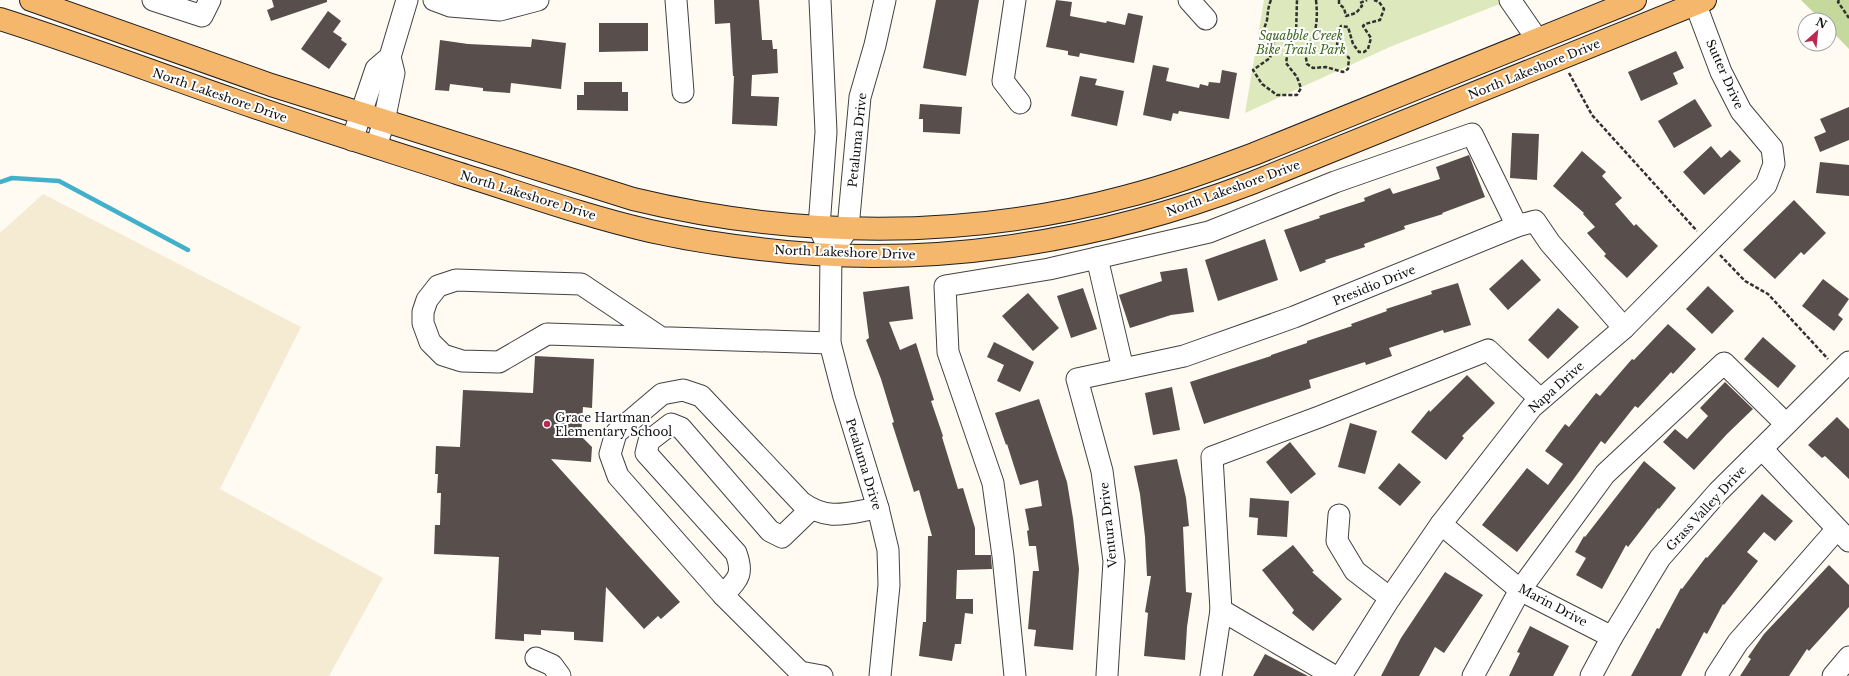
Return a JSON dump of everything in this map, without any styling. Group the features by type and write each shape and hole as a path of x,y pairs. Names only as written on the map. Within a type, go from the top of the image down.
{"main road":[{"name":"North Lakeshore Drive","path":"31,0 271,85 568,180 647,203 720,217 819,227 905,229 975,225 1071,210 1123,198 1195,176 1635,0"},
{"name":"North Lakeshore Drive","path":"0,19 352,140 556,204 651,231 712,243 763,250 831,254 896,255 994,249 1094,232 1164,214 1205,201 1252,183 1698,1"},
{"path":"1537,39 1554,61"}],"street":[{"path":"153,0 202,16 210,0"},
{"path":"376,147 384,121 394,73 390,57 406,0"},
{"path":"434,0 450,6 500,10 538,0"},
{"path":"676,0 683,92"},
{"name":"Petaluma Drive","path":"820,0 826,132 819,227 831,254 830,343 844,397 878,508 888,550 889,585 880,676"},
{"name":"Petaluma Drive","path":"831,254 848,228 860,97 875,44 885,0"},
{"path":"1015,0 1003,80 1020,104"},
{"path":"1190,0 1206,19"},
{"path":"1510,0 1537,39"},
{"name":"Sutter Drive","path":"1698,1 1721,72 1741,112 1772,148 1774,164"},
{"path":"352,140 376,69 390,57"},
{"path":"1014,676 1003,556 993,483 948,352 945,286 1049,269 1209,232 1335,182 1472,134 1518,226"},
{"name":"Napa Drive","path":"1341,676 1390,598 1441,524 1532,407 1624,328 1766,185 1774,164"},
{"name":"Presidio Drive","path":"1077,379 1184,356 1294,317 1518,226 1534,221 1550,243 1624,328"},
{"path":"1097,258 1123,369"},
{"path":"660,337 581,284 456,280 438,286 427,300 423,312 423,323 430,342 443,355 462,361 500,362 547,334 830,343"},
{"path":"1211,676 1221,610 1212,457 1319,417 1488,350 1540,399"},
{"path":"1473,676 1520,590 1605,474 1724,363 1786,424"},
{"name":"Grass Valley Drive","path":"1591,676 1612,637 1660,558 1718,492 1844,366"},
{"name":"Ventura Drive","path":"1077,379 1102,471 1114,561 1103,676"},
{"path":"822,676 800,672 723,595 618,476 610,454 616,433 662,394 683,390 702,396 801,502 811,509 832,516 878,508"},
{"path":"723,595 738,579 740,565 736,553 646,452 648,441 671,424 681,428 770,531 782,537 811,509"},
{"path":"1716,676 1738,642 1843,535 1762,448"},
{"path":"1339,515 1337,541 1355,571 1390,598"},
{"name":"Marin Drive","path":"1441,524 1520,590 1612,637"},
{"path":"1221,610 1334,676"},
{"path":"1833,676 1849,657"},
{"path":"536,658 552,664 560,676"}],"path":[{"path":"1271,0 1267,10 1267,21 1263,30 1264,33 1274,40 1270,58 1253,70 1262,84 1277,95 1297,95 1301,88 1297,77 1286,63 1289,44 1296,35 1297,0"},
{"path":"1316,0 1318,21 1312,42 1305,52 1308,64 1314,68 1326,67 1343,72 1348,69 1348,58 1337,46 1338,32 1341,26 1348,27 1353,44 1359,52 1364,52 1368,49 1371,38 1363,26 1365,24 1380,20 1384,9 1379,2 1374,0"},
{"path":"1339,0 1346,16 1356,12 1362,6 1360,3 1367,0"},
{"path":"1840,0 1838,2 1849,18"},
{"path":"1554,61 1592,115 1708,243 1745,281 1768,294 1844,366"}],"shaded area":[{"path":"43,194 301,327 220,489 383,578 329,676 0,676 0,233"}],"green space":[{"name":"Squabble Creek Bike Trails Park","path":"1264,0 1510,0 1392,46 1245,113"},
{"path":"1801,0 1849,0 1849,49 1837,36 1837,12 1813,12"}],"building":[{"path":"272,0 327,0 327,2 271,21 267,10 274,7"},
{"path":"714,0 759,0 762,40 772,40 773,49 777,49 778,73 752,75 751,96 779,97 777,126 732,124 734,76 730,23 715,24"},
{"path":"936,0 979,0 966,76 923,68"},
{"path":"1056,0 1072,2 1070,16 1106,23 1107,21 1125,25 1128,13 1143,16 1134,63 1080,53 1079,57 1068,55 1068,51 1046,47"},
{"path":"328,11 341,21 333,32 342,38 341,40 347,44 329,69 301,49"},
{"path":"599,23 648,23 648,51 599,52"},
{"path":"532,39 566,43 561,89 511,83 510,93 483,91 483,88 450,84 449,91 435,90 440,40 468,44 531,47"},
{"path":"1676,51 1684,68 1673,73 1678,84 1641,101 1628,72"},
{"path":"1153,65 1169,68 1166,81 1199,88 1200,84 1208,86 1209,82 1220,83 1222,70 1237,73 1229,119 1179,111 1178,114 1173,113 1171,121 1143,115"},
{"path":"1080,76 1097,79 1095,85 1124,91 1117,126 1071,116"},
{"path":"584,82 622,82 622,92 628,92 628,111 577,110 577,95 584,95"},
{"path":"1695,99 1712,126 1674,148 1658,121"},
{"path":"920,104 962,107 960,134 923,132 923,119 919,119"},
{"path":"1849,107 1849,140 1820,152 1814,137 1826,132 1820,119"},
{"path":"1512,133 1539,134 1537,180 1510,178"},
{"path":"1711,146 1721,158 1730,150 1741,161 1704,195 1683,172"},
{"path":"1582,151 1606,172 1602,176 1622,198 1615,204 1634,226 1636,224 1658,246 1627,278 1604,256 1606,254 1587,233 1595,227 1583,214 1584,213 1553,186"},
{"path":"1469,155 1485,197 1442,213 1443,214 1404,226 1405,229 1364,244 1365,247 1325,260 1326,262 1300,272 1284,230 1320,218 1319,216 1365,201 1364,198 1390,188 1393,194 1440,179 1436,167"},
{"path":"1820,162 1849,165 1849,196 1816,193"},
{"path":"1794,200 1826,233 1804,255 1801,252 1775,279 1743,250"},
{"path":"1265,239 1278,280 1218,301 1205,260"},
{"path":"1522,259 1541,280 1508,310 1489,289"},
{"path":"1187,268 1194,312 1171,315 1130,328 1119,295 1162,281 1160,272"},
{"path":"1823,279 1849,299 1838,315 1843,319 1834,331 1802,306"},
{"path":"1458,283 1471,325 1444,333 1443,330 1389,348 1392,356 1366,365 1365,362 1309,380 1311,388 1204,424 1190,382 1307,343 1307,341 1352,326 1351,324 1387,311 1386,309 1432,294 1431,291"},
{"path":"909,286 913,319 889,322 900,350 916,343 934,400 931,401 943,436 942,437 958,489 963,488 975,528 975,555 991,555 992,569 957,570 956,599 973,599 973,614 965,613 961,644 955,644 952,661 919,656 923,622 926,622 928,536 932,536 919,490 914,492 892,423 894,422 881,379 866,340 869,338 863,292"},
{"path":"1708,286 1734,311 1712,334 1686,309"},
{"path":"1083,288 1097,329 1071,338 1057,296"},
{"path":"1028,293 1059,328 1033,351 1002,316"},
{"path":"1558,308 1579,327 1548,359 1528,340"},
{"path":"1668,324 1696,349 1673,374 1671,372 1638,408 1635,406 1605,444 1601,441 1573,480 1517,552 1482,525 1527,468 1548,485 1563,464 1545,451 1565,424 1569,427 1596,393 1600,396 1632,359 1634,360"},
{"path":"1763,337 1796,366 1778,388 1744,359"},
{"path":"994,342 1034,362 1020,392 997,381 1004,365 987,357"},
{"name":"Grace Hartman Elementary School","path":"535,356 594,359 592,408 583,407 581,436 592,447 591,462 551,459 680,602 661,619 658,616 644,629 606,587 603,642 574,640 574,632 541,630 541,635 524,634 524,641 495,639 499,557 434,554 435,525 440,525 441,493 437,493 438,474 435,474 436,446 460,447 463,390 533,393"},
{"path":"1467,375 1495,403 1462,436 1464,438 1446,460 1411,432 1429,410 1430,412"},
{"path":"1725,382 1753,409 1727,434 1694,470 1663,442 1675,429 1687,439 1708,416 1700,408"},
{"path":"1172,387 1180,430 1153,435 1145,393"},
{"path":"1039,399 1067,482 1073,518 1079,569 1073,650 1034,646 1036,630 1028,629 1033,571 1039,571 1036,546 1029,546 1027,531 1029,530 1025,509 1042,506 1038,480 1020,485 995,413"},
{"path":"1837,417 1849,429 1849,479 1825,456 1822,458 1808,445"},
{"path":"1350,423 1377,431 1365,474 1338,467"},
{"path":"1290,442 1316,474 1291,494 1266,462"},
{"path":"1177,459 1186,498 1189,526 1183,527 1186,592 1192,593 1187,627 1185,660 1144,656 1148,613 1145,612 1151,576 1147,576 1145,537 1140,494 1134,466"},
{"path":"1644,461 1676,488 1659,509 1658,508 1628,547 1626,545 1602,589 1576,575 1586,558 1575,552 1584,536 1585,537"},
{"path":"1399,463 1421,482 1400,506 1378,488"},
{"path":"1762,494 1793,521 1775,541 1764,532 1747,552 1758,561 1724,605 1723,604 1707,634 1704,632 1681,676 1631,676 1681,588 1682,589 1706,557 1707,558"},
{"path":"1250,498 1289,501 1287,537 1257,535 1258,518 1249,517"},
{"path":"1293,545 1314,571 1312,572 1342,599 1313,631 1292,613 1294,610 1262,570"},
{"path":"1829,565 1849,585 1849,607 1809,651 1807,649 1789,676 1740,676 1751,659 1748,657 1764,634"},
{"path":"1445,572 1483,595 1444,653 1435,647 1419,676 1381,676 1401,638"},
{"path":"1530,626 1569,646 1553,676 1509,676 1520,653 1517,652"},
{"path":"1265,654 1308,676 1253,676"}],"waterway":[{"path":"0,182 12,178 59,181 188,250"}],"place":[{"name":"Grace Hartman Elementary School","path":"547,424"}]}
